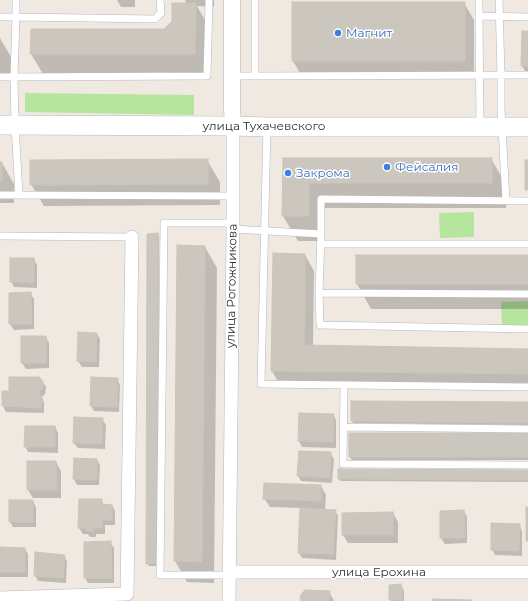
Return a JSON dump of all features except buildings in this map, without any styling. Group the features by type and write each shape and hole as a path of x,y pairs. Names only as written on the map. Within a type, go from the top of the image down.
{"main road":[{"name":"улица Тухачевского","path":"7,125 528,127"}],"street":[{"name":"улица Рогожникова","path":"229,601 233,226 232,0"},
{"path":"0,598 127,594 132,237"},
{"name":"улица Ерохина","path":"230,573 528,572"}],"lane":[{"path":"16,0 14,77 7,125 19,195"},
{"path":"0,17 155,19 161,13 160,0"},
{"path":"0,77 207,76 209,0"},
{"path":"255,0 255,76"},
{"path":"479,0 480,127"},
{"path":"499,0 501,127 506,201"},
{"path":"479,16 528,17"},
{"path":"232,76 528,75"},
{"path":"267,127 261,384 528,387"},
{"path":"0,195 233,196"},
{"path":"528,201 321,199 319,293 320,325 528,329"},
{"path":"230,573 160,575 164,223 233,226 321,234"},
{"path":"0,236 132,237"},
{"path":"320,244 528,244"},
{"path":"319,293 528,294"},
{"path":"344,385 343,464 528,465"},
{"path":"344,427 528,428"}],"green space":[{"path":"25,93 194,95 194,115 25,112"},
{"path":"474,212 474,237 440,238 439,213"},
{"path":"528,301 528,326 502,326 501,302"}],"place":[{"name":"Магнит","path":"338,33"},
{"name":"Фейсалия","path":"387,167"},
{"name":"Закрома","path":"288,173"}]}
